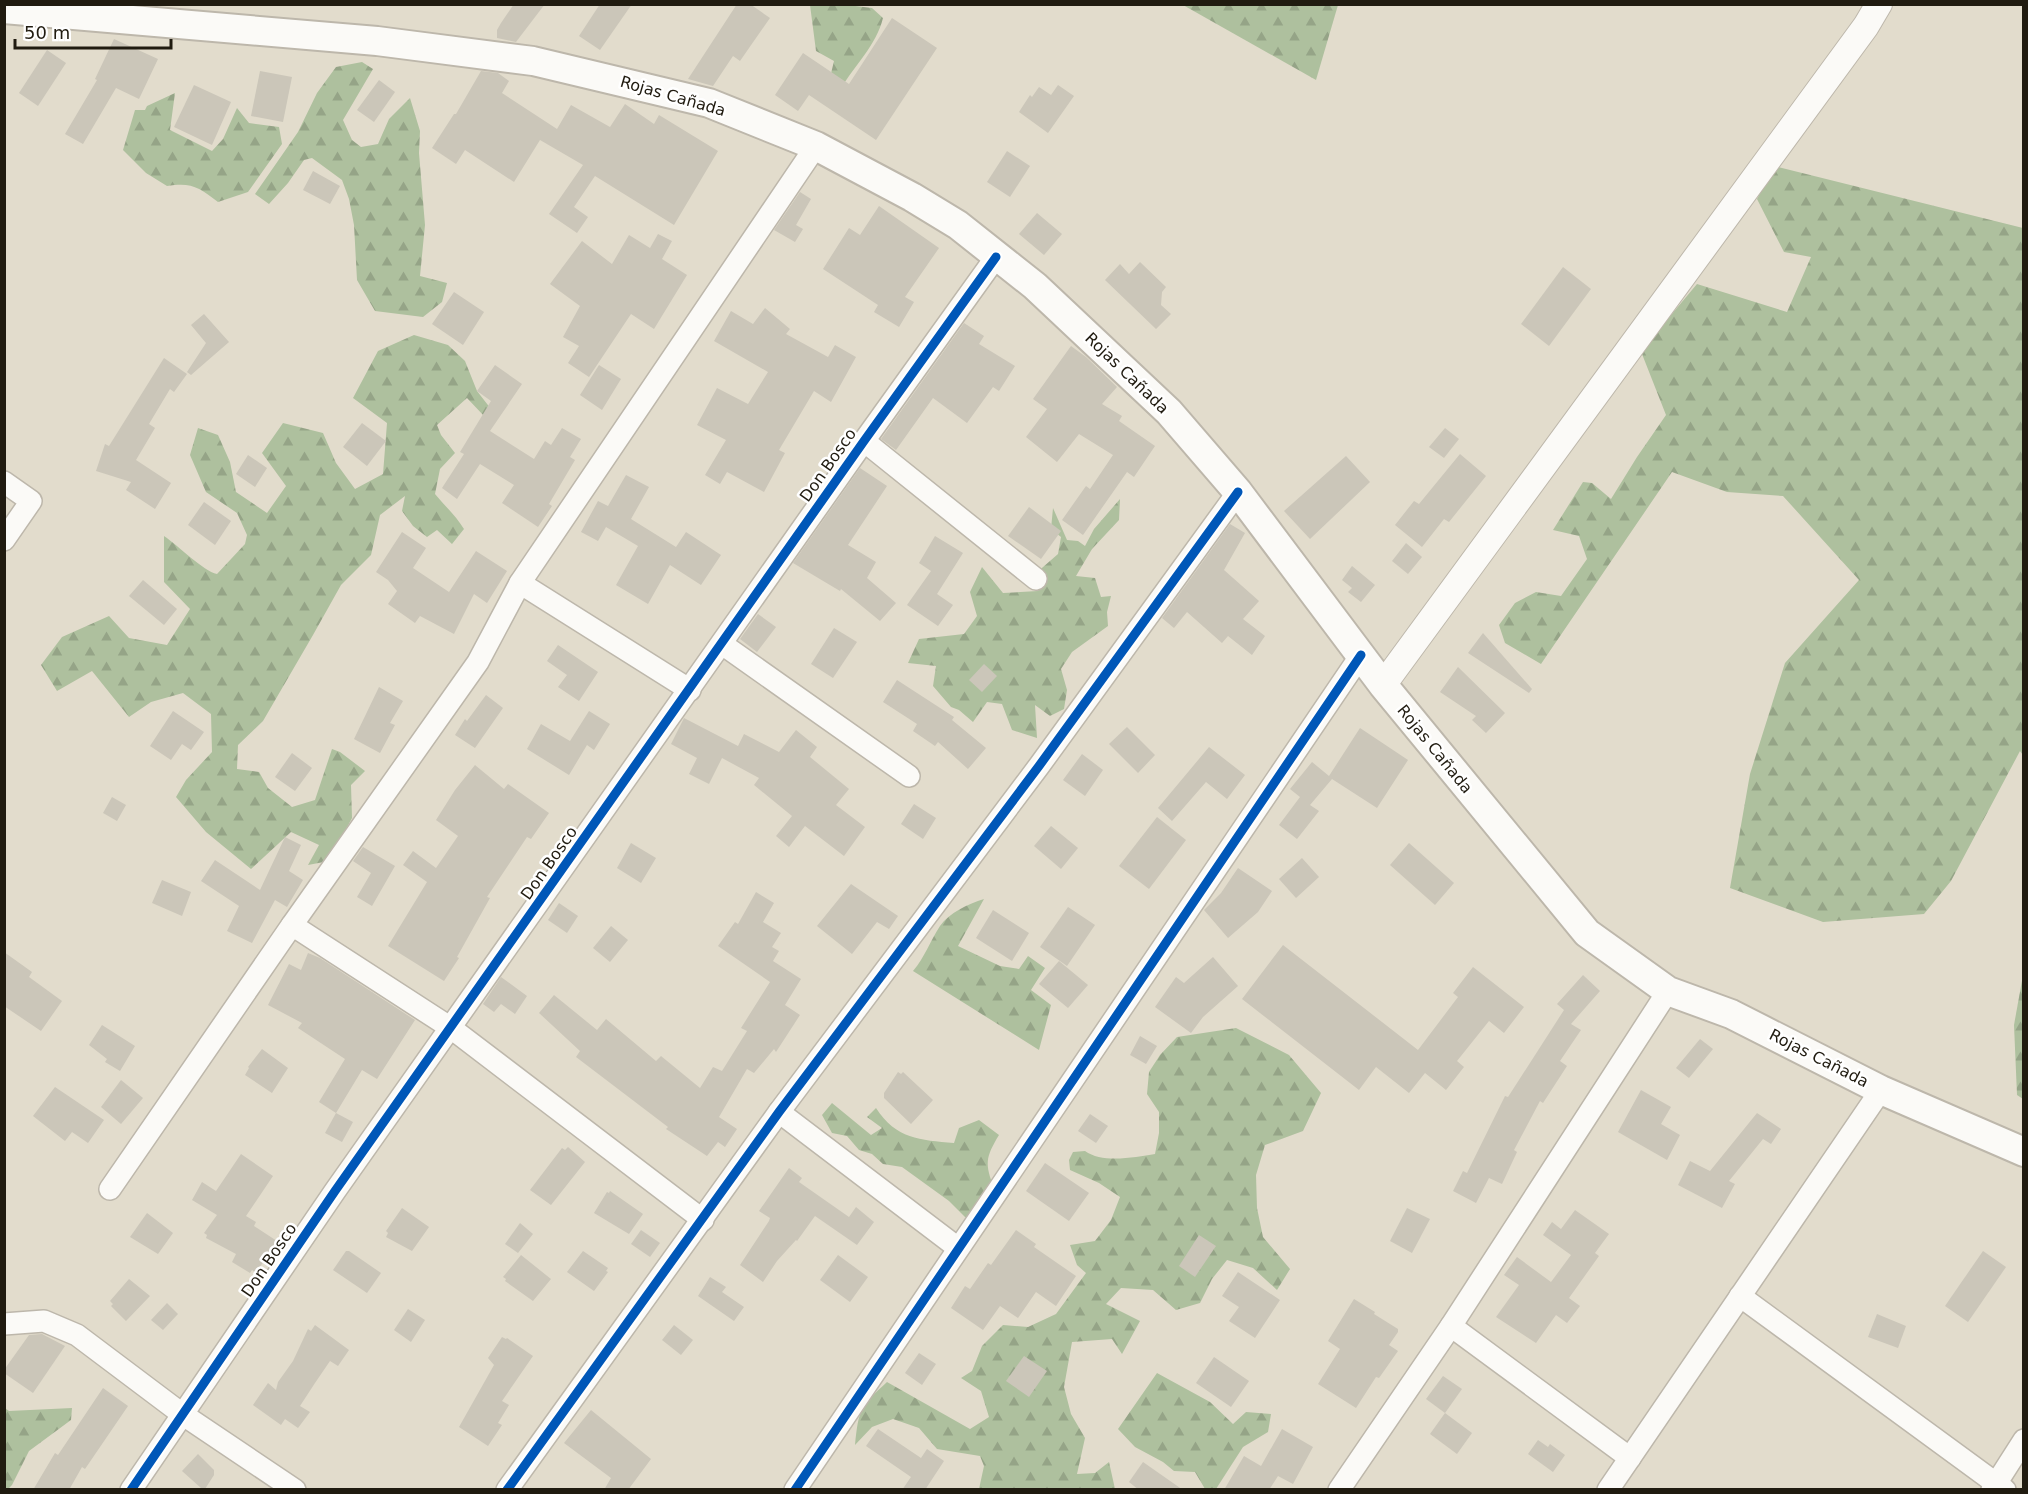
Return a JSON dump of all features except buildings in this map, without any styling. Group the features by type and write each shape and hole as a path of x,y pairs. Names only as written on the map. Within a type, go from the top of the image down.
{"main road":[{"name":"Rojas Cañada","path":"4,9 377,41 533,61 709,103 816,146 912,196 958,225 1035,286 1169,412 1238,492 1383,685 1587,933 1668,991 1731,1014 1881,1090 2024,1152"}],"street":[{"path":"1383,685 1866,26 1879,4"},
{"path":"110,1189 291,925 478,662 520,584 816,146"},
{"name":"Don Bosco","path":"131,1490 335,1191 996,257"},
{"path":"864,441 1036,579"},
{"path":"4,482 31,501 4,540"},
{"path":"507,1490 779,1112 1039,766 1238,492"},
{"path":"520,584 690,690"},
{"path":"722,644 909,776"},
{"path":"795,1490 1361,655"},
{"path":"291,925 451,1028 703,1220"},
{"path":"1339,1490 1451,1326 1668,991"},
{"path":"1608,1490 1881,1090"},
{"path":"779,1112 958,1248"},
{"path":"1740,1296 1998,1488 2024,1440"},
{"path":"4,1324 44,1322 77,1335 182,1414 295,1490"},
{"path":"1451,1326 1630,1458"}],"green space":[{"path":"1338,4 1316,80 1183,5"},
{"path":"810,5 872,8 883,18 870,47 840,90 828,86 834,61 816,51"},
{"path":"362,62 373,69 343,120 352,140 361,147 378,144 389,119 410,98 420,131 419,153 425,225 420,276 447,283 442,302 423,317 375,311 357,280 354,225 349,199 342,180 312,158 304,160 269,204 255,194 298,132 317,93 336,67"},
{"path":"175,93 170,130 212,151 223,139 237,108 249,123 279,127 282,144 248,192 218,202 189,185 167,186 146,173 123,150 135,110 145,110 147,106"},
{"path":"1774,166 2023,228 2023,755 2020,751 1951,881 1924,914 1823,922 1730,888 1750,774 1785,663 1859,580 1783,496 1727,492 1672,472 1541,664 1505,643 1499,625 1515,603 1536,592 1561,596 1587,559 1579,536 1553,530 1583,482 1592,483 1611,499 1666,415 1642,354 1697,284 1787,312 1811,257 1784,252 1757,199"},
{"path":"414,335 448,345 465,361 477,391 491,409 484,416 467,398 437,425 441,435 455,453 440,469 435,494 464,529 452,544 437,530 427,537 413,526 402,511 405,496 380,515 371,555 341,585 263,721 238,745 237,769 259,772 268,788 292,807 315,800 332,749 340,752 365,771 351,785 352,818 329,861 308,865 319,845 291,832 251,869 206,832 176,797 186,780 212,752 211,714 183,693 151,702 129,717 92,671 57,691 41,665 62,637 109,616 129,638 167,645 190,609 164,582 164,536 198,563 217,574 245,544 247,535 237,513 206,492 190,455 198,428 218,435 230,462 236,492 267,513 286,486 262,453 283,423 323,433 336,463 355,489 383,474 387,423 353,398 378,351"},
{"path":"1120,499 1119,520 1092,549 1076,576 1095,578 1101,597 1111,596 1107,612 1108,626 1072,652 1061,669 1067,690 1064,709 1050,716 1035,705 1037,738 1012,730 1002,704 987,702 973,722 959,710 951,707 933,686 936,666 908,663 919,639 964,634 977,616 970,592 982,567 1003,593 1038,591 1042,577 1035,574 1058,554 1061,537 1051,529 1053,508 1067,540 1078,541 1085,546 1094,529"},
{"path":"984,899 958,946 1000,966 1019,969 1028,956 1045,968 1031,990 1051,1005 1039,1050 913,971 944,921 959,910"},
{"path":"2023,975 2023,1099 2017,1095 2014,1025"},
{"path":"1236,1028 1289,1055 1321,1093 1303,1131 1265,1145 1256,1175 1257,1208 1263,1237 1290,1269 1277,1290 1253,1268 1227,1260 1212,1279 1200,1303 1176,1310 1153,1290 1121,1288 1106,1304 1140,1321 1122,1354 1112,1339 1072,1342 1064,1387 1071,1414 1085,1438 1077,1474 1095,1473 1109,1462 1115,1489 979,1489 984,1466 980,1456 937,1449 919,1428 893,1419 872,1427 855,1445 862,1409 887,1382 970,1429 989,1417 981,1391 961,1378 972,1371 982,1346 1003,1325 1028,1327 1056,1314 1086,1273 1077,1265 1070,1245 1095,1241 1111,1220 1120,1197 1099,1183 1070,1170 1069,1160 1073,1152 1085,1151 1092,1155 1110,1158 1155,1154 1159,1133 1159,1112 1147,1094 1149,1072 1160,1055 1177,1037"},
{"path":"832,1103 871,1135 882,1128 867,1117 876,1108 892,1126 920,1139 954,1143 959,1128 979,1120 999,1135 988,1161 994,1188 980,1221 965,1217 949,1201 902,1167 883,1164 872,1154 859,1150 847,1136 832,1133 822,1115"},
{"path":"1157,1373 1210,1402 1233,1424 1246,1412 1271,1414 1268,1432 1243,1447 1216,1489 1205,1489 1195,1472 1174,1471 1163,1462 1135,1447 1118,1429"},
{"path":"5,1408 9,1411 72,1408 71,1420 29,1451 12,1485 7,1490 4,1489"}],"cycle path":[{"path":"131,1490 335,1191 996,257"},
{"path":"507,1490 779,1112 1039,766 1238,492"},
{"path":"795,1490 1361,655"}]}
